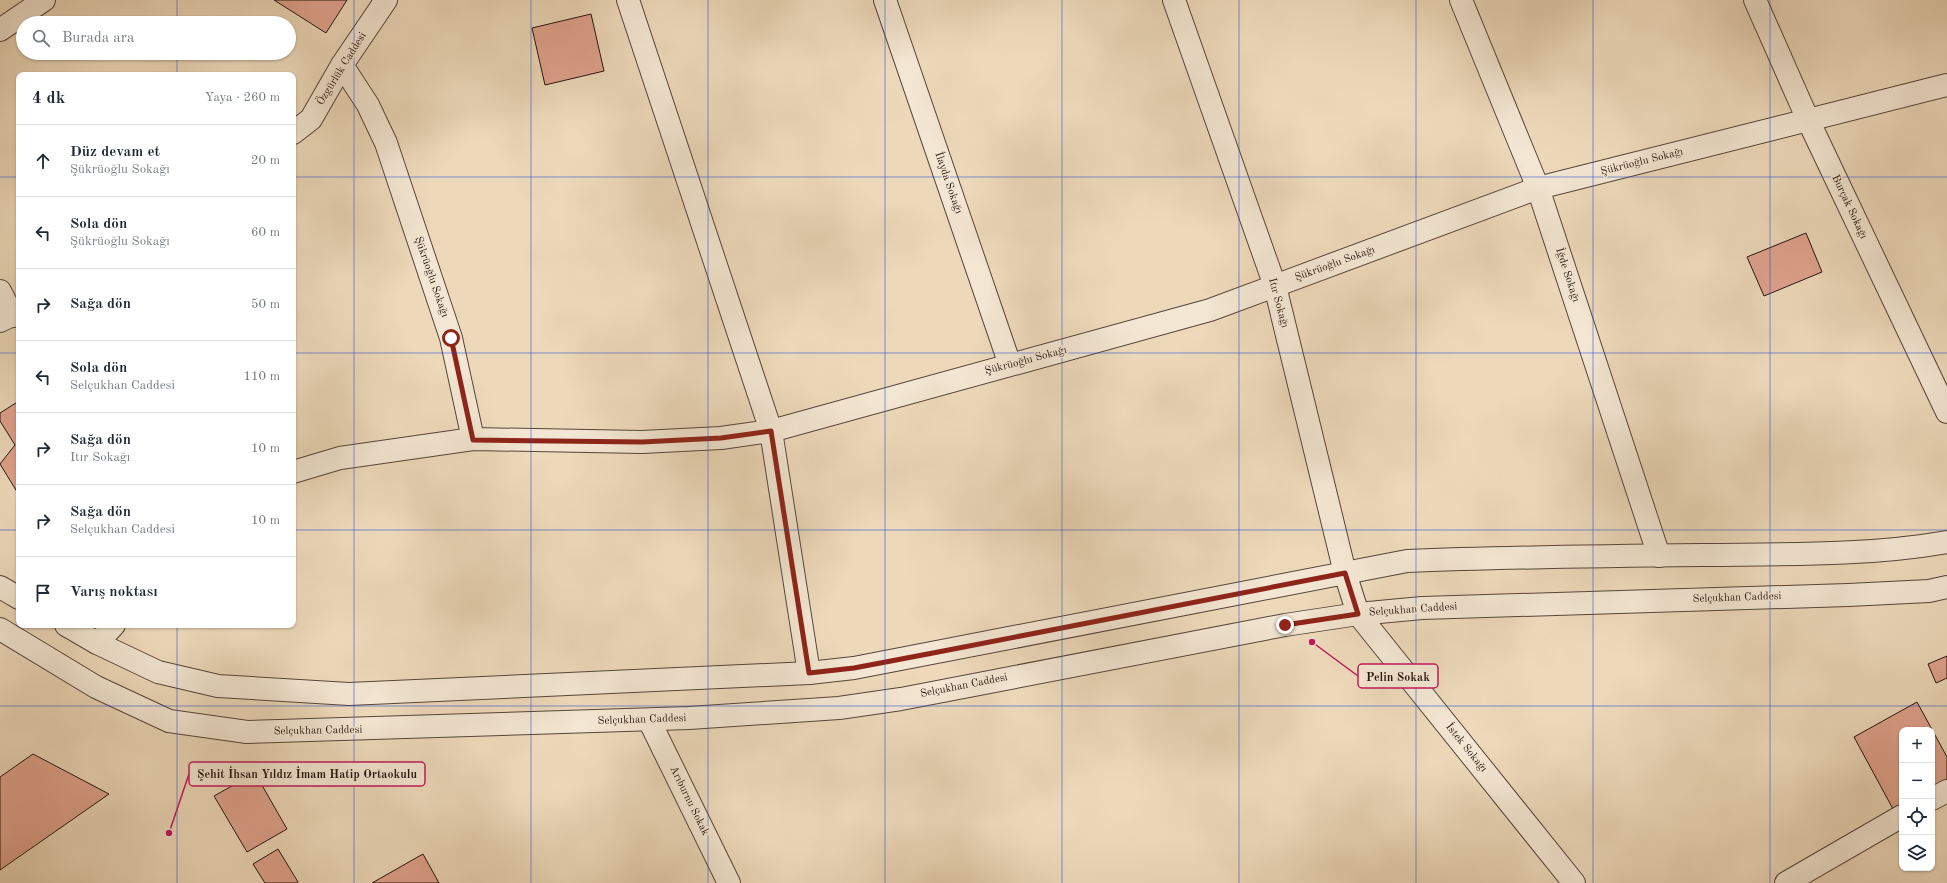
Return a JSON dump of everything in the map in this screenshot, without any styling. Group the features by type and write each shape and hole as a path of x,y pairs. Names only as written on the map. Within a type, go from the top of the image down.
{"street":[{"path":"21,16 44,0"},
{"name":"Özgürlük Caddesi","path":"296,131 311,119 342,65 386,0"},
{"path":"628,0 771,431 809,673"},
{"name":"İlayda Sokağı","path":"885,0 1010,365"},
{"name":"Itır Sokağı","path":"1174,0 1275,286 1345,573 1358,614"},
{"name":"İğde Sokağı","path":"1461,0 1538,188 1659,556"},
{"name":"Burçak Sokağı","path":"1755,0 1808,120 1947,412"},
{"path":"0,30 16,19"},
{"name":"Şükrüoğlu Sokağı","path":"342,65 368,105 386,144 451,338 473,440 642,442 721,438 771,431 1210,310 1538,188 1947,85"},
{"path":"0,291 11,316"},
{"path":"296,471 340,458 473,440"},
{"path":"71,628 97,643 158,672 218,686 349,694 809,673 854,668 1407,561 1500,557 1813,554 1892,549 1947,542"},
{"path":"0,587 16,596"},
{"name":"Selçukhan Caddesi","path":"0,629 96,687 169,721 247,732 649,720 839,708 908,697 1285,625 1358,614 1422,608 1848,595 1929,591 1947,587"},
{"name":"İstek Sokağı","path":"1358,614 1574,883"},
{"path":"97,643 111,628"},
{"name":"Arıburnu Sokak","path":"649,720 729,883"},
{"path":"1935,797 1947,791"},
{"path":"1786,883 1899,818"}],"building":[{"path":"274,0 347,0 326,33"},
{"path":"591,14 604,71 545,85 532,28"},
{"path":"1806,233 1822,272 1764,296 1747,257"},
{"path":"16,403 16,490 0,464 15,445 0,421 0,413"},
{"path":"1947,656 1947,678 1936,683 1928,664"},
{"path":"1917,702 1931,727 1899,727 1899,806 1893,809 1854,737"},
{"path":"1935,735 1947,757 1947,779 1935,785"},
{"path":"33,754 109,794 0,870 0,777"},
{"path":"255,773 287,829 247,852 214,796"},
{"path":"278,849 298,882 265,883 253,864"},
{"path":"423,854 439,883 372,883"}],"place":[{"name":"Pelin Sokak","path":"1312,642"},
{"name":"Şehit İhsan Yıldız İmam Hatip Ortaokulu","path":"169,833"}],"route":[{"path":"451,338 473,440 642,442 721,438 771,431 809,673 854,668 1345,573 1358,614 1285,625"}]}
